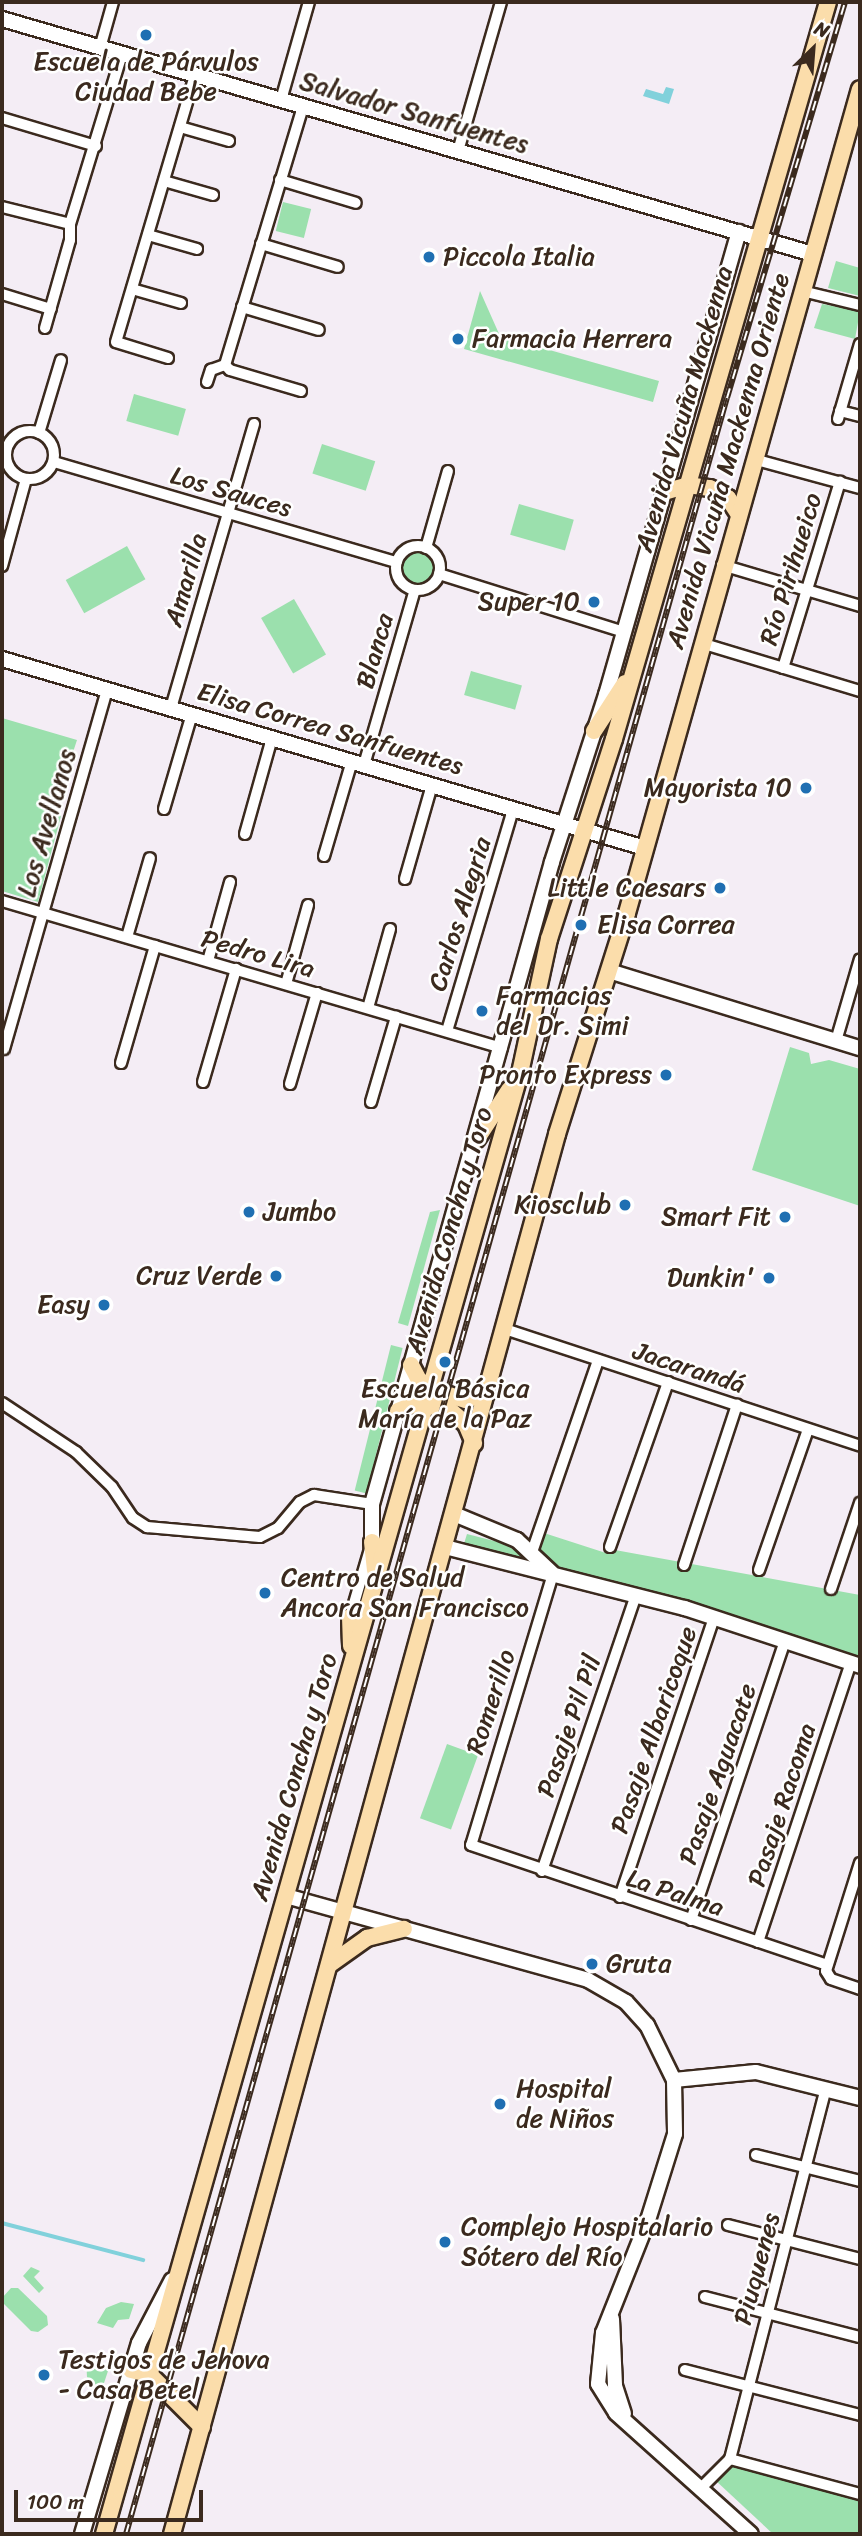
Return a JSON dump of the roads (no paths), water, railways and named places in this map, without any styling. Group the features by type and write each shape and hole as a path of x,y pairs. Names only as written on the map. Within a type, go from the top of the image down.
{"main road":[{"name":"Avenida Vicuña Mackenna","path":"583,829 636,666 828,2"},
{"name":"Avenida Vicuña Mackenna Oriente","path":"645,848 752,459 860,89"},
{"path":"664,492 688,485 720,492 737,512"},
{"path":"594,731 636,666"},
{"name":"Avenida Concha y Toro","path":"104,2534 352,1661 370,1579 427,1396 520,1073 549,939 583,829"},
{"path":"172,2534 564,1111 645,848"},
{"path":"477,1139 520,1073"},
{"path":"411,1365 427,1396 457,1415 474,1443"},
{"path":"398,1412 427,1396 466,1400 488,1392"},
{"path":"370,1579 372,1542"},
{"path":"350,1617 352,1661"},
{"path":"330,1965 367,1938 404,1929"},
{"path":"131,2370 149,2374 202,2427"}],"street":[{"path":"100,48 113,2"},
{"path":"281,100 309,2"},
{"path":"458,151 501,2"},
{"name":"Salvador Sanfuentes","path":"2,19 813,254"},
{"path":"45,328 71,240 70,224 122,54"},
{"path":"168,358 116,342 195,75"},
{"path":"225,365 303,106"},
{"path":"2,118 96,146"},
{"path":"180,127 229,141"},
{"path":"280,180 356,203"},
{"path":"164,181 214,195"},
{"path":"2,207 70,224"},
{"path":"372,1542 372,1504 564,824 624,632 739,232"},
{"path":"148,234 197,249"},
{"path":"261,243 338,267"},
{"path":"132,289 181,303"},
{"path":"802,291 860,305"},
{"path":"2,294 51,309"},
{"path":"242,307 318,330"},
{"path":"860,344 857,364 839,415 860,416"},
{"path":"38,433 61,360"},
{"path":"206,382 211,370 225,365"},
{"path":"225,365 230,370 301,391"},
{"name":"Amarilla","path":"171,708 254,424"},
{"path":"23,432 38,433 51,443 54,462 42,476 26,479 14,472 5,449 23,432"},
{"path":"752,459 860,488"},
{"name":"Los Sauces","path":"54,462 397,562"},
{"path":"426,548 448,471"},
{"path":"2,566 26,479"},
{"name":"Río Pirihueico","path":"783,668 839,482"},
{"path":"426,548 439,561 439,574 433,585 415,590 400,579 397,562 405,550 426,548"},
{"path":"722,565 860,606"},
{"path":"439,574 624,632"},
{"name":"Blanca","path":"324,856 415,590"},
{"path":"700,643 860,691"},
{"name":"Elisa Correa Sanfuentes","path":"2,659 645,848"},
{"name":"Los Avellanos","path":"4,1049 107,690"},
{"path":"164,809 192,714"},
{"path":"245,834 272,738"},
{"path":"405,879 432,785"},
{"name":"Carlos Alegria","path":"447,1031 513,808"},
{"path":"127,937 150,858"},
{"path":"208,961 230,882"},
{"name":"Pedro Lira","path":"2,901 502,1048"},
{"path":"286,984 308,905"},
{"path":"368,1008 390,929"},
{"path":"121,1063 155,946"},
{"path":"836,1041 860,958"},
{"path":"203,1082 236,969"},
{"path":"609,971 860,1048"},
{"path":"290,1084 317,993"},
{"path":"371,1102 396,1017"},
{"name":"Jacarandá","path":"505,1329 860,1446"},
{"path":"532,1552 598,1360"},
{"path":"610,1547 668,1382"},
{"path":"2,1403 86,1460 142,1525 260,1536 278,1528 300,1502 314,1495 372,1504"},
{"path":"684,1565 737,1405"},
{"path":"759,1570 808,1429"},
{"path":"831,1589 860,1503"},
{"path":"454,1514 512,1537 532,1552 553,1574"},
{"path":"445,1547 714,1617 856,1664"},
{"name":"Romerillo","path":"469,1842 553,1574"},
{"path":"350,1617 370,1579"},
{"name":"Pasaje Pil Pil","path":"542,1871 636,1595"},
{"name":"Pasaje Albaricoque","path":"620,1897 714,1617"},
{"name":"Pasaje Aguacate","path":"691,1920 785,1641"},
{"name":"Pasaje Racoma","path":"759,1938 842,1690 856,1664"},
{"name":"La Palma","path":"469,1842 477,1849 620,1897 759,1938 827,1965 831,1979 860,1989"},
{"path":"827,1965 860,1863"},
{"path":"286,1895 601,1986 647,2025 674,2080 676,2118 672,2150 599,2349 598,2384 628,2423 751,2534"},
{"path":"674,2080 756,2072 860,2098"},
{"name":"Piuquenes","path":"730,2459 826,2089"},
{"path":"756,2155 860,2181"},
{"path":"728,2225 860,2259"},
{"path":"82,2534 144,2333 184,2257"},
{"path":"705,2297 860,2337"},
{"path":"685,2370 860,2415"},
{"path":"702,2487 730,2459 860,2494"}],"water":[{"path":"666,87 674,89 669,104 643,96 646,89 663,94"}],"waterway":[{"path":"2,2223 143,2260"}],"railway":[{"path":"126,2534 727,398 845,2"}],"place":[{"name":"Escuela de Párvulos Ciudad Bebe","path":"146,35"},
{"name":"Piccola Italia","path":"429,257"},
{"name":"Farmacia Herrera","path":"458,339"},
{"name":"Super 10","path":"594,602"},
{"name":"Mayorista 10","path":"806,788"},
{"name":"Little Caesars","path":"720,888"},
{"name":"Elisa Correa","path":"581,925"},
{"name":"Farmacias del Dr. Simi","path":"482,1011"},
{"name":"Pronto Express","path":"666,1075"},
{"name":"Kiosclub","path":"625,1205"},
{"name":"Jumbo","path":"249,1212"},
{"name":"Smart Fit","path":"785,1217"},
{"name":"Cruz Verde","path":"276,1276"},
{"name":"Dunkin'","path":"769,1278"},
{"name":"Easy","path":"104,1305"},
{"name":"Escuela Básica María de la Paz","path":"445,1362"},
{"name":"Centro de Salud Ancora San Francisco","path":"265,1593"},
{"name":"Gruta","path":"592,1964"},
{"name":"Hospital de Niños","path":"500,2104"},
{"name":"Complejo Hospitalario Sótero del Río","path":"445,2242"},
{"name":"Testigos de Jehova - Casa Betel","path":"44,2375"}]}
